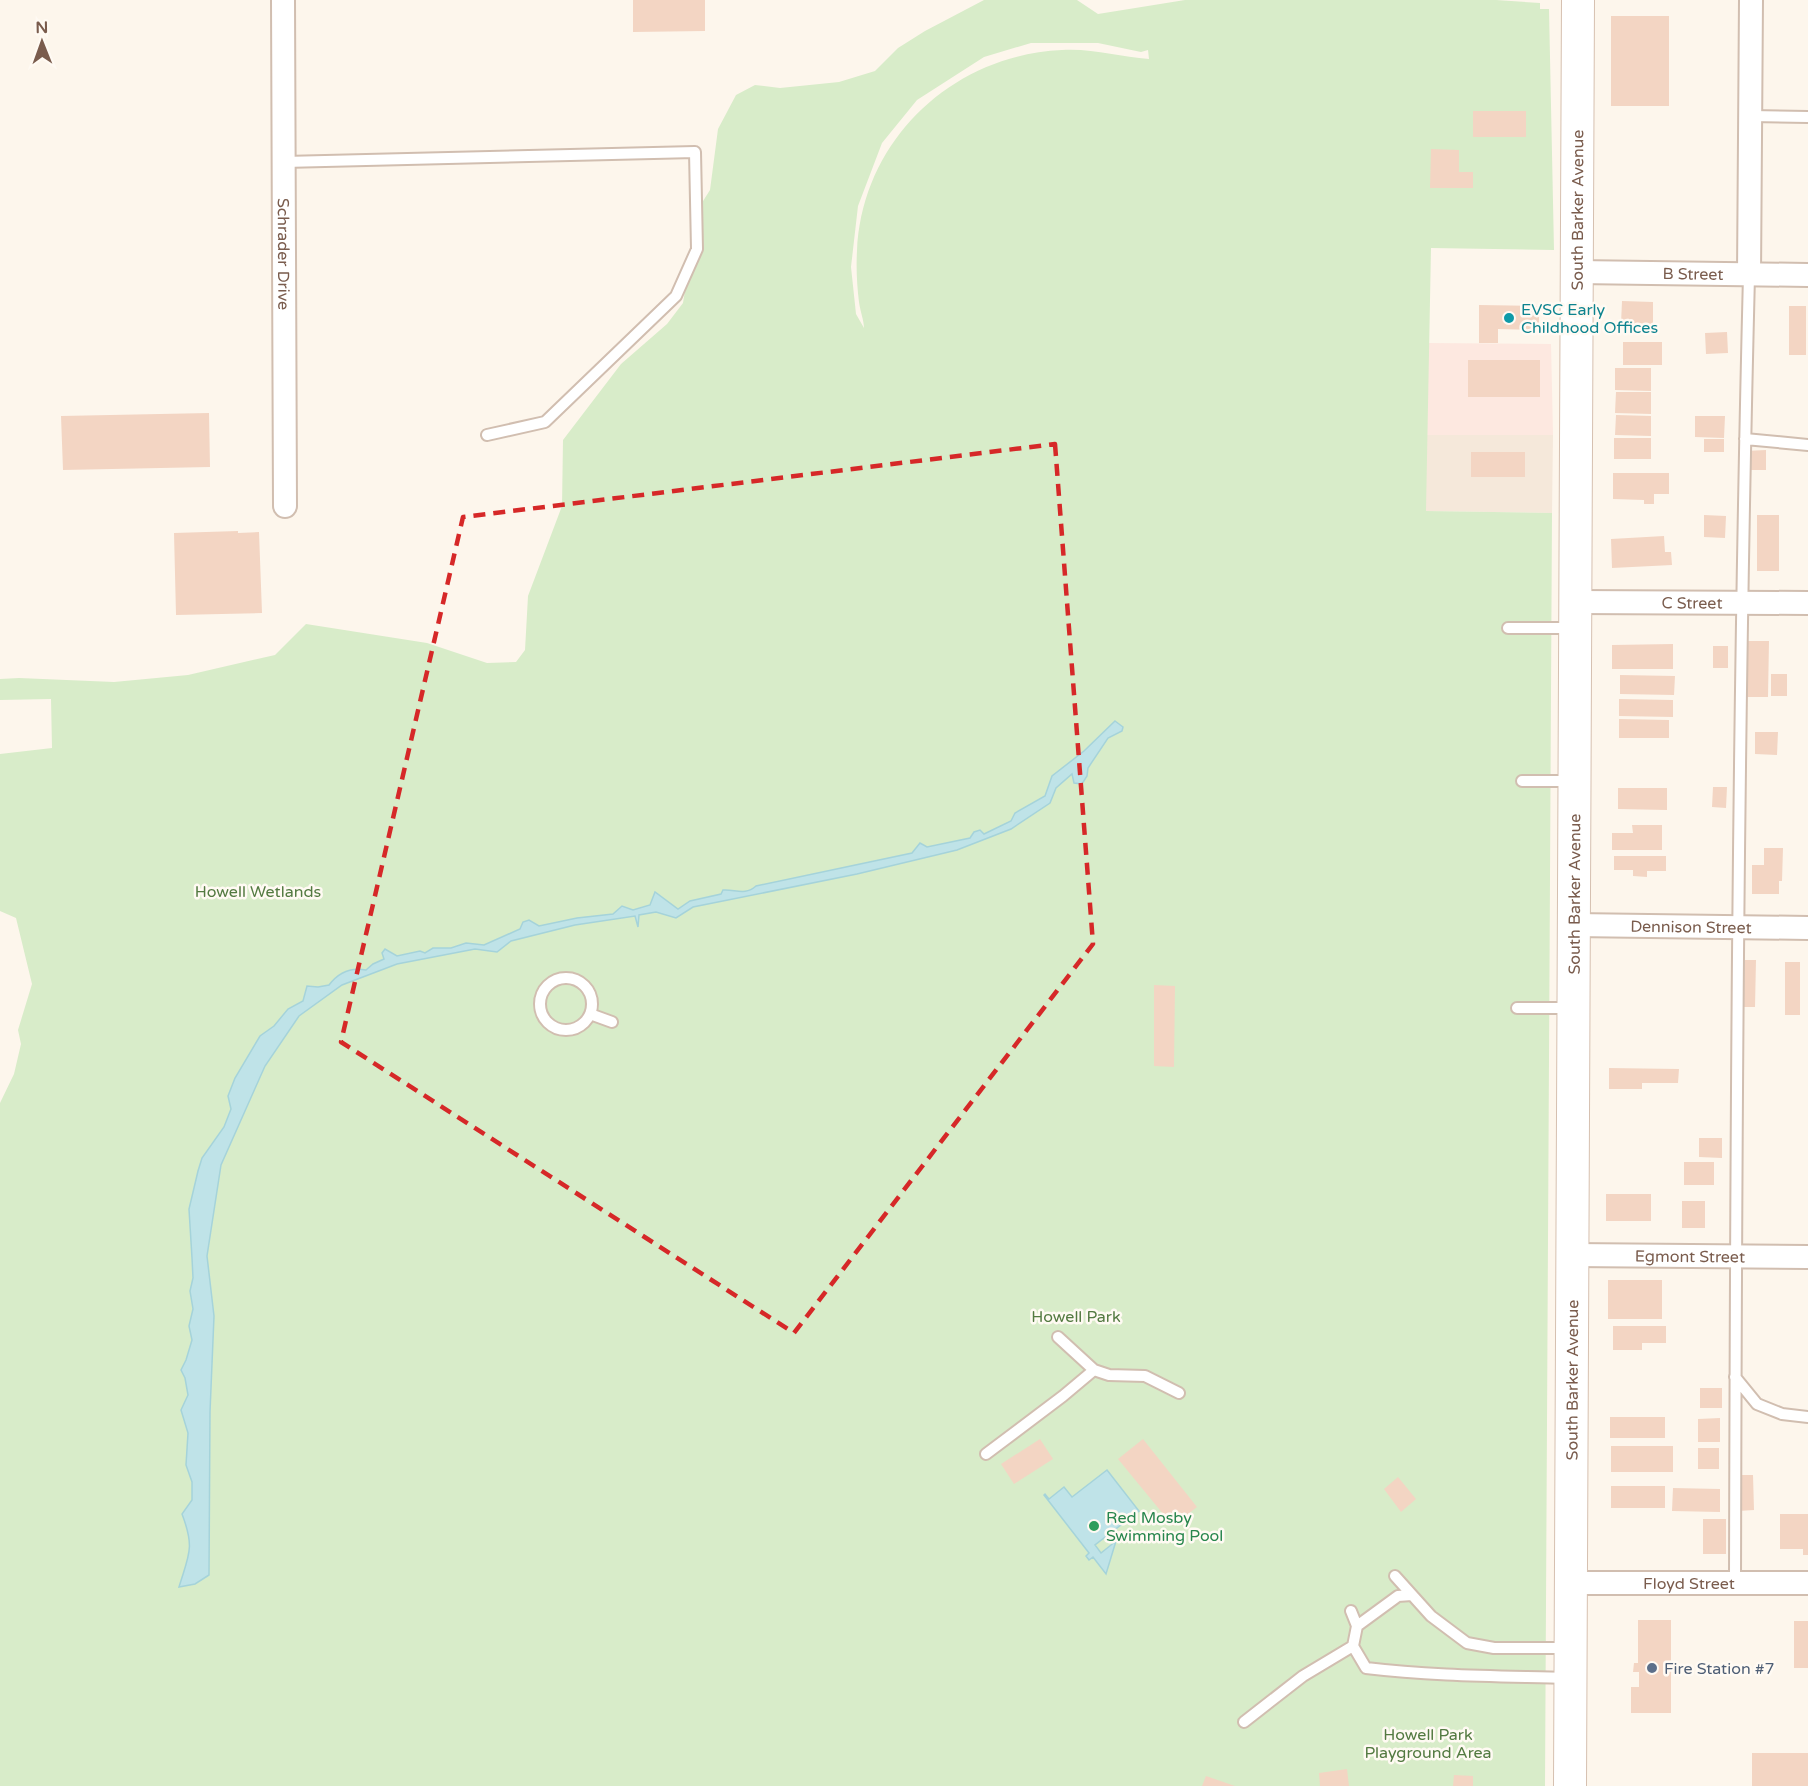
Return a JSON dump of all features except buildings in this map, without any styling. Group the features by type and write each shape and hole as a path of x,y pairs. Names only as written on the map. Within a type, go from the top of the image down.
{"main road":[{"name":"South Barker Avenue","path":"1570,1786 1578,0"}],"street":[{"name":"Schrader Drive","path":"283,0 285,506"},
{"path":"1749,275 1751,0"},
{"name":"B Street","path":"1577,272 1808,275"},
{"name":"C Street","path":"1575,615 1741,603 1808,603"},
{"name":"Dennison Street","path":"1574,925 1808,928"},
{"name":"Egmont Street","path":"1572,1255 1808,1257"},
{"name":"Floyd Street","path":"1571,1583 1808,1583"}],"lane":[{"path":"1750,116 1808,117"},
{"path":"284,162 695,152 697,249 676,296 545,422 487,435"},
{"path":"1735,1583 1737,927 1744,439 1749,275"},
{"path":"1744,439 1808,445"},
{"path":"1508,628 1575,615"},
{"path":"1522,781 1574,781"},
{"path":"565,979 573,980 581,983 591,997 590,1014 579,1027 562,1030 547,1022 540,1007 541,998 549,984 565,979"},
{"path":"1517,1008 1573,1008"},
{"path":"590,1014 612,1022"},
{"path":"1058,1337 1094,1370 1109,1375 1145,1376 1179,1393"},
{"path":"987,1455 1094,1370"},
{"path":"1735,1377 1757,1404 1782,1414 1808,1417"},
{"path":"1395,1576 1431,1616 1467,1643 1571,1663"},
{"path":"1357,1626 1398,1596 1412,1595"},
{"path":"1352,1611 1357,1626 1353,1646 1366,1668 1456,1675 1571,1663"},
{"path":"1244,1722 1303,1676 1353,1646"}],"highlighted area":[{"path":"1055,444 1093,944 794,1333 341,1042 463,517"}],"shaded area":[{"path":"1428,343 1551,344 1553,435 1426,435"},
{"path":"1426,435 1553,435 1552,513 1426,511"}],"green space":[{"path":"984,0 1077,0 1098,14 1185,0 1496,0 1540,3 1540,9 1549,9 1554,250 1431,248 1426,511 1552,513 1545,1786 0,1786 0,1103 14,1074 21,1044 18,1030 32,984 16,918 0,911 0,754 52,748 51,699 0,700 0,679 114,682 188,675 275,655 306,624 427,643 487,663 516,662 525,650 528,596 562,506 563,440 621,364 667,324 683,303 698,209 710,190 718,129 736,95 755,85 780,88 839,82 875,71 898,48","holes":["1031,43 1098,43 1141,52 1148,50 1149,59 1095,51 1062,50 1022,56 984,68 950,87 920,111 895,140 876,173 863,211 857,251 857,270 859,302 864,328 856,314 851,267 858,206 882,143 917,100 984,57"]}],"water":[{"path":"1115,721 1123,727 1122,731 1108,738 1088,768 1087,776 1082,784 1074,783 1072,774 1056,788 1050,803 1011,829 957,850 857,874 693,907 676,918 656,912 639,915 638,927 635,916 575,925 511,941 497,952 475,949 397,964 342,985 299,1016 265,1066 221,1165 207,1256 214,1316 210,1412 209,1575 195,1584 179,1587 189,1551 188,1535 182,1514 192,1500 192,1482 186,1465 188,1433 181,1410 188,1395 181,1370 192,1340 189,1326 193,1309 190,1291 193,1278 189,1209 202,1158 224,1127 231,1109 228,1096 235,1078 260,1036 274,1026 288,1009 303,1001 307,986 329,985 345,972 355,969 366,970 384,959 382,953 385,949 397,956 420,951 425,953 433,948 451,948 466,943 484,945 520,929 523,922 529,920 539,926 577,918 613,914 622,906 633,910 650,905 655,892 678,909 690,901 721,894 723,890 748,891 756,886 912,853 920,843 927,847 970,838 974,832 980,830 984,834 1011,821 1015,813 1045,796 1052,776 1084,751"},
{"name":"Red Mosby Swimming Pool","path":"1107,1470 1139,1511 1095,1545 1101,1553 1116,1541 1106,1574 1093,1557 1089,1560 1086,1556 1089,1553 1044,1495 1049,1499 1064,1487 1072,1497"}],"place":[{"name":"EVSC Early Childhood Offices","path":"1509,318"},
{"name":"Red Mosby Swimming Pool","path":"1094,1526"},
{"name":"Fire Station #7","path":"1652,1668"}],"park label":[{"name":"Howell Wetlands","path":"258,891"},
{"name":"Howell Park","path":"1076,1316"},
{"name":"Howell Park Playground Area","path":"1428,1743"}]}
